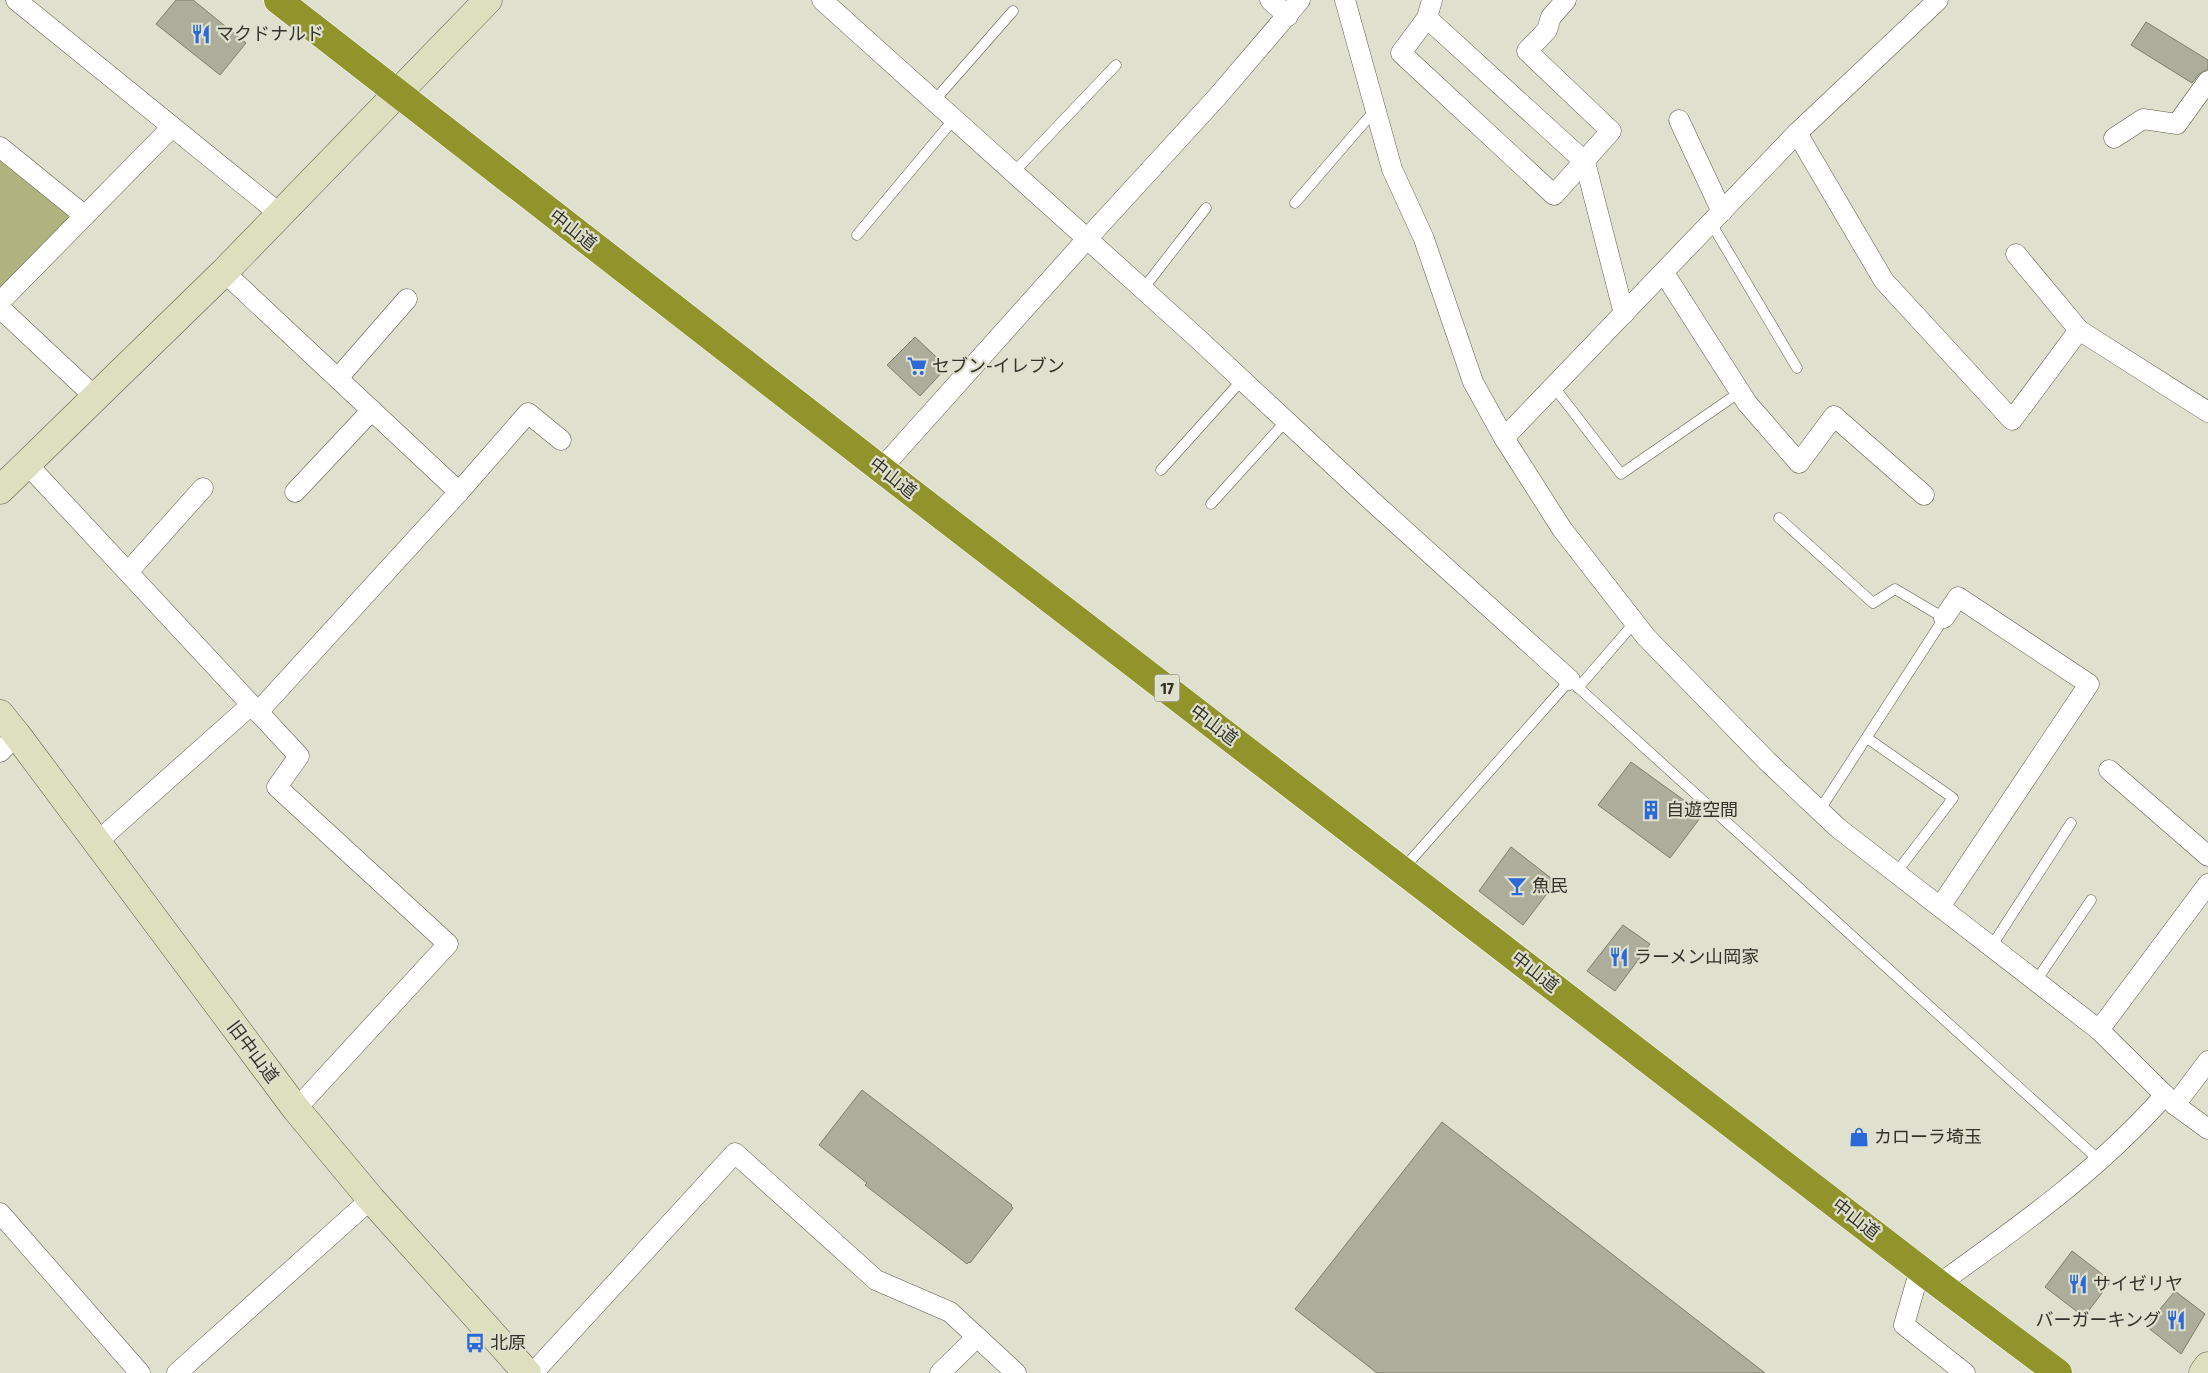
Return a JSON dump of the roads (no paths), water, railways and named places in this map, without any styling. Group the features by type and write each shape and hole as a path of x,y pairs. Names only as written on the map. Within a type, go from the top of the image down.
{"highway":[{"name":"中山道","path":"278,0 881,469 2058,1373"}],"main road":[{"path":"0,490 224,272 488,0"},
{"name":"旧中山道","path":"0,714 9,744 97,842 296,1109 371,1199 527,1373"},
{"path":"2203,1373 2208,1366"}],"street":[{"path":"16,0 280,214"},
{"path":"822,0 1086,240 1143,289 1574,684"},
{"path":"1270,0 1288,16"},
{"path":"881,469 1086,240 1133,192 1300,0"},
{"path":"1345,0 1392,169 1424,239 1473,382 1504,438 1562,529 1646,637 1767,761 1819,811 1838,828 2099,1030 2170,1100 2208,1129"},
{"path":"1566,0 1551,17 1547,30 1527,51 1611,131 1585,162 1554,195 1401,53 1430,9 1585,162 1624,314"},
{"path":"1504,438 1797,133 1938,0"},
{"path":"2114,138 2143,119 2178,124 2208,81"},
{"path":"1678,120 1717,218"},
{"path":"0,302 172,127"},
{"path":"1797,133 1884,281 2012,420 2079,330"},
{"path":"0,147 85,216"},
{"path":"2016,254 2079,330 2206,406"},
{"path":"224,272 459,492"},
{"path":"1664,273 1747,403 1799,463 1834,416 1924,495"},
{"path":"338,378 407,299"},
{"path":"0,308 94,397"},
{"path":"295,492 372,410"},
{"path":"97,842 255,708 459,492 528,413 561,440"},
{"path":"27,464 299,756 277,787 448,944 296,1109"},
{"path":"128,572 203,488"},
{"path":"1940,907 2088,684 1958,597 1944,618"},
{"path":"2109,770 2208,856"},
{"path":"2099,1030 2208,884"},
{"path":"1965,1373 1904,1325 1930,1276 2032,1217 2170,1100 2208,1061"},
{"path":"533,1373 735,1153 876,1280 950,1312 1016,1373"},
{"path":"177,1373 371,1199"},
{"path":"0,1213 140,1373"},
{"path":"940,1373 977,1337"}],"lane":[{"path":"934,101 1012,10"},
{"path":"1013,173 1116,65"},
{"path":"1294,202 1375,110"},
{"path":"857,235 954,119"},
{"path":"1143,289 1206,208"},
{"path":"1717,218 1797,368"},
{"path":"1161,470 1242,380"},
{"path":"1554,387 1621,474 1740,392"},
{"path":"1211,504 1286,421"},
{"path":"1779,518 1873,603 1895,589 1944,618 1819,811"},
{"path":"1403,869 1634,622"},
{"path":"1574,684 2100,1161"},
{"path":"1867,738 1953,798 1896,873"},
{"path":"1991,947 2071,823"},
{"path":"2036,981 2091,900"}],"place":[{"name":"マクドナルド","path":"201,34"},
{"name":"セブン-イレブン","path":"917,366"},
{"name":"自遊空間","path":"1651,810"},
{"name":"魚民","path":"1517,886"},
{"name":"ラーメン山岡家","path":"1619,957"},
{"name":"カローラ埼玉","path":"1859,1137"},
{"name":"サイゼリヤ","path":"2078,1284"},
{"name":"バーガーキング","path":"2176,1320"},
{"name":"北原","path":"475,1343"}]}
